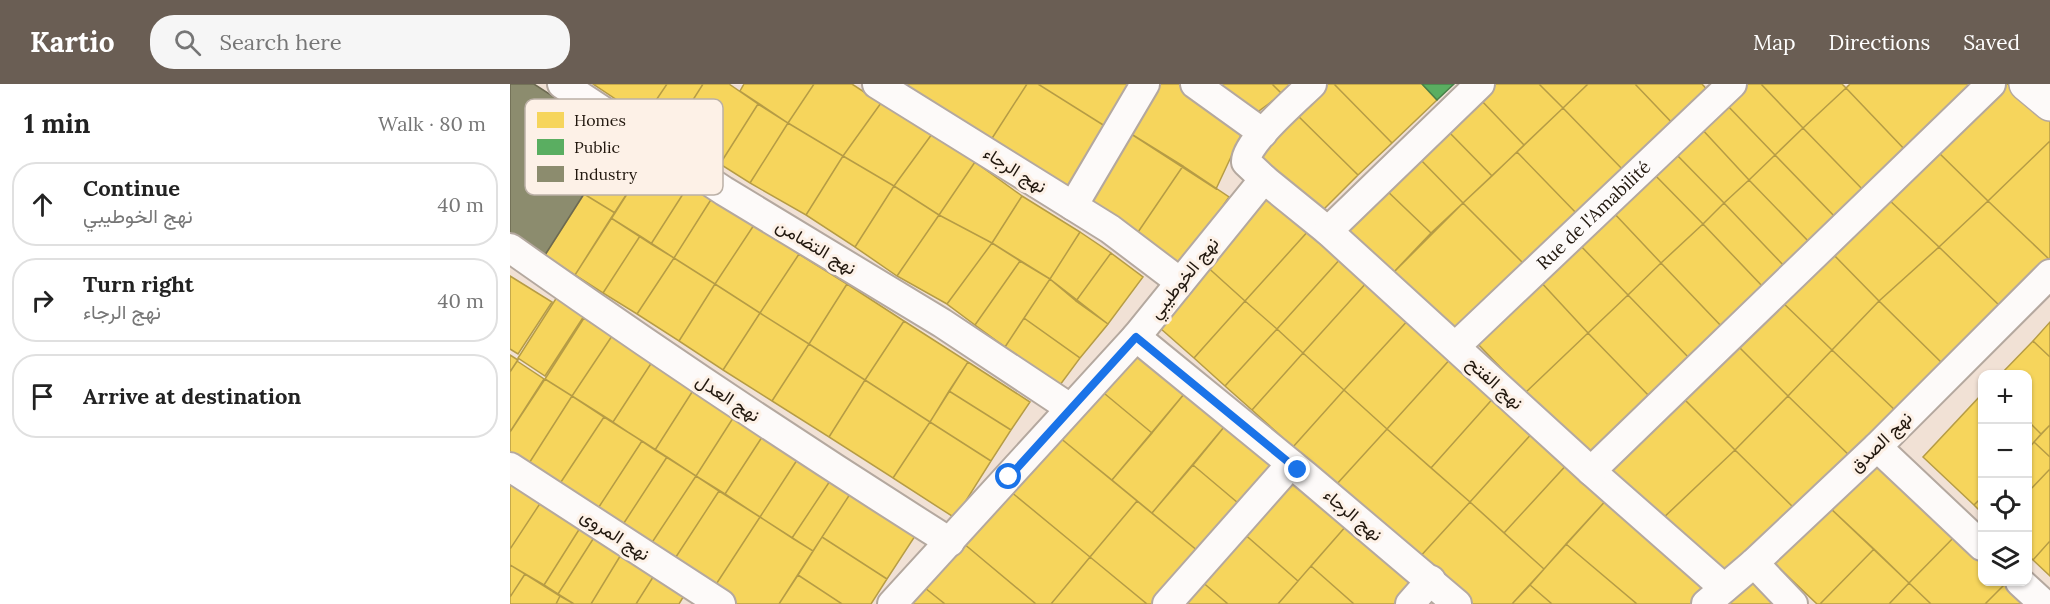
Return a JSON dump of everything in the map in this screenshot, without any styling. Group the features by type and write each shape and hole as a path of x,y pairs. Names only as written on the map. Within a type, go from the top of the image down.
{"street":[{"name":"نهج التضامن","path":"562,84 585,99"},
{"name":"نهج الرجاء","path":"877,84 1110,229 1180,282"},
{"path":"1072,206 1145,84"},
{"path":"1195,84 1263,133"},
{"path":"1264,179 1246,162 1247,152 1312,84"},
{"path":"1328,231 1480,84"},
{"name":"Rue de l'Amabilité","path":"1456,346 1732,84"},
{"path":"1592,471 1991,84"},
{"path":"2026,84 2050,104"},
{"name":"نهج الخوطيبي","path":"892,604 1136,337 1264,179"},
{"name":"نهج الفتح","path":"1264,179 1328,231 1592,471 1715,596"},
{"name":"نهج التضامن","path":"723,190 942,323 1070,408"},
{"name":"نهج العدل","path":"510,248 656,351 950,542"},
{"name":"نهج الصدق","path":"1715,596 1754,563 1877,447 2050,274"},
{"name":"نهج الرجاء","path":"1136,337 1292,464 1457,604"},
{"path":"1877,447 1978,541"},
{"path":"1167,604 1292,464"},
{"name":"نهج المروى","path":"510,467 721,604"},
{"path":"1754,563 1793,604"},
{"path":"1410,604 1431,580"},
{"path":"2024,586 2044,604"}],"building: Homes":[{"path":"593,84 667,84 657,99 616,99"},
{"path":"667,84 703,84 693,99 657,99"},
{"path":"703,84 729,84 758,104 723,159 723,99 693,99"},
{"path":"744,84 814,84 788,123 740,91"},
{"path":"814,84 852,84 881,103 843,156 788,123"},
{"path":"906,84 1027,84 989,143 902,90"},
{"path":"1027,84 1038,84 1108,128 1068,192 989,143"},
{"path":"1038,84 1134,84 1108,128"},
{"path":"1159,84 1185,84 1244,129 1216,189 1128,132"},
{"path":"1212,84 1272,84 1282,94 1252,116"},
{"path":"1272,84 1291,84 1282,94"},
{"path":"1316,84 1334,84 1392,143 1358,175 1291,109"},
{"path":"1334,84 1422,84 1437,100 1392,143"},
{"path":"1493,84 1539,84 1563,108 1524,145 1479,98"},
{"path":"1539,84 1588,84 1563,108"},
{"path":"1588,84 1635,84 1676,127 1625,172 1563,108"},
{"path":"1635,84 1702,84 1711,94 1676,127"},
{"path":"1745,84 1761,84 1803,128 1775,155 1725,103"},
{"path":"1761,84 1842,84 1846,88 1803,128"},
{"path":"1850,84 1982,84 1907,152 1846,88"},
{"path":"2003,84 2008,84 2050,116 2050,141 1988,201 1935,149"},
{"path":"1846,88 1907,152 1865,192 1803,128"},
{"path":"1479,98 1524,145 1492,176 1446,129"},
{"path":"881,103 932,134 894,186 843,156"},
{"path":"1725,103 1775,155 1749,180 1700,127"},
{"path":"758,104 788,123 750,183 723,166 723,159"},
{"path":"1563,108 1625,172 1579,216 1517,152"},
{"path":"1291,109 1358,175 1319,214 1251,150"},
{"path":"788,123 843,156 806,215 750,183"},
{"path":"1700,127 1749,180 1724,203 1674,152"},
{"path":"1803,128 1865,192 1837,219 1775,155"},
{"path":"1446,129 1492,176 1463,203 1417,156"},
{"path":"1128,132 1183,166 1134,238 1084,208"},
{"path":"932,134 975,162 939,215 894,186"},
{"path":"2050,141 2050,260 1988,201"},
{"path":"1935,149 1988,201 1939,247 1886,197"},
{"path":"1517,152 1579,216 1526,266 1463,203"},
{"path":"1674,152 1724,203 1703,224 1652,172"},
{"path":"1775,155 1837,219 1811,244 1749,180"},
{"path":"843,156 894,186 855,247 806,215"},
{"path":"1417,156 1463,203 1431,233 1382,186"},
{"path":"975,162 1022,196 992,243 939,215"},
{"path":"1183,166 1229,197 1180,269 1134,238"},
{"path":"1652,172 1703,224 1661,263 1612,211"},
{"path":"1749,180 1811,244 1786,268 1724,203"},
{"path":"894,186 939,215 897,276 855,247"},
{"path":"1382,186 1431,233 1391,275 1342,228"},
{"path":"1269,192 1310,229 1245,301 1204,264"},
{"path":"583,195 615,213 575,275 545,255"},
{"path":"586,195 626,195 615,213"},
{"path":"626,195 682,195 651,244 611,218"},
{"path":"682,195 708,195 712,198 674,258 651,244"},
{"path":"1022,196 1080,232 1050,279 992,243"},
{"path":"1886,197 1939,247 1879,301 1829,250"},
{"path":"712,198 754,225 715,284 674,258"},
{"path":"1988,201 2050,260 2002,308 1939,247"},
{"path":"1463,203 1526,266 1457,335 1391,275"},
{"path":"1724,203 1786,268 1764,288 1703,224"},
{"path":"1612,211 1661,263 1628,295 1578,243"},
{"path":"939,215 992,243 947,304 897,276"},
{"path":"611,218 640,236 603,293 575,275"},
{"path":"1703,224 1764,288 1723,328 1661,263"},
{"path":"754,225 799,254 760,313 715,284"},
{"path":"1310,229 1342,257 1277,329 1245,301"},
{"path":"1080,232 1111,253 1076,301 1050,279"},
{"path":"640,236 674,258 637,314 603,293"},
{"path":"992,243 1020,261 975,325 947,304"},
{"path":"1578,243 1628,295 1588,333 1539,280"},
{"path":"1939,247 2002,308 1945,366 1879,301"},
{"path":"1829,250 1879,301 1832,350 1780,300"},
{"path":"1111,253 1143,277 1108,324 1076,301"},
{"path":"799,254 847,284 809,344 760,313"},
{"path":"1342,257 1368,281 1303,353 1277,329"},
{"path":"674,258 715,284 679,341 637,314"},
{"path":"1020,261 1050,279 1005,347 975,325"},
{"path":"1661,263 1723,328 1690,359 1628,295"},
{"path":"1204,264 1245,301 1194,358 1152,321"},
{"path":"510,276 552,302 518,354 510,349"},
{"path":"1050,279 1108,324 1080,358 1024,318"},
{"path":"1539,280 1588,333 1525,393 1475,341"},
{"path":"1368,281 1410,318 1344,390 1303,353"},
{"path":"715,284 760,313 723,370 679,341"},
{"path":"847,284 904,321 865,380 809,344"},
{"path":"1628,295 1690,359 1650,397 1588,333"},
{"path":"557,297 584,316 545,376 518,358"},
{"path":"1780,300 1832,350 1788,396 1735,343"},
{"path":"1245,301 1277,329 1225,386 1194,358"},
{"path":"1879,301 1945,366 1898,413 1832,350"},
{"path":"760,313 809,344 772,401 723,370"},
{"path":"584,318 612,336 572,396 545,379"},
{"path":"1024,318 1080,358 1060,385 1005,347"},
{"path":"1410,318 1453,356 1387,429 1344,390"},
{"path":"904,321 968,362 930,422 865,380"},
{"path":"2050,322 2050,357 2033,341"},
{"path":"1277,329 1303,353 1252,410 1225,386"},
{"path":"1588,333 1650,397 1587,458 1525,393"},
{"path":"612,336 652,362 613,422 572,396"},
{"path":"2033,341 2050,357 2050,425 2041,434 2032,425 2032,370 2005,370"},
{"path":"1735,343 1788,396 1735,450 1681,396"},
{"path":"809,344 865,380 829,437 772,401"},
{"path":"1136,344 1189,388 1152,433 1099,389"},
{"path":"1832,350 1898,413 1852,458 1788,396"},
{"path":"1303,353 1344,390 1293,447 1252,410"},
{"path":"510,355 518,360 510,372"},
{"path":"1453,356 1496,395 1431,468 1387,429"},
{"path":"517,361 544,379 510,432 510,372"},
{"path":"652,362 694,389 655,450 613,422"},
{"path":"968,362 1030,402 1011,430 949,391"},
{"path":"545,379 572,396 526,468 510,458 510,432"},
{"path":"865,380 930,422 893,478 829,437"},
{"path":"1189,388 1229,421 1152,513 1112,480"},
{"path":"694,389 735,415 696,476 655,450"},
{"path":"1099,389 1152,433 1112,480 1059,437"},
{"path":"1344,390 1387,429 1336,485 1293,447"},
{"path":"949,391 1011,430 991,461 930,422"},
{"path":"1496,395 1535,430 1470,502 1431,468"},
{"path":"572,396 604,417 557,488 526,468"},
{"path":"1681,396 1735,450 1660,521 1602,470"},
{"path":"1788,396 1852,458 1798,512 1735,450"},
{"path":"1978,398 1978,501 1974,505 1923,457"},
{"path":"735,415 764,434 725,494 696,476"},
{"path":"604,417 642,441 595,513 557,488"},
{"path":"1229,421 1281,464 1244,508 1193,465"},
{"path":"930,422 991,461 955,518 893,478"},
{"path":"2032,425 2041,434 2032,444"},
{"path":"2050,425 2050,457 2034,442"},
{"path":"1387,429 1470,502 1418,559 1336,485"},
{"path":"1535,430 1570,461 1504,533 1470,502"},
{"path":"764,434 799,457 760,517 725,494"},
{"path":"1059,437 1137,501 1090,557 1010,491"},
{"path":"642,441 667,457 620,529 595,513"},
{"path":"2034,442 2050,457 2050,469 2032,488 2032,478 2032,444"},
{"path":"1735,450 1798,512 1724,576 1660,521"},
{"path":"1883,456 1960,531 1909,583 1829,507"},
{"path":"667,457 696,476 649,547 620,529"},
{"path":"799,457 832,478 792,538 760,517"},
{"path":"1570,461 1609,497 1544,569 1504,533"},
{"path":"1193,465 1244,508 1204,556 1152,513"},
{"path":"2050,469 2050,541 2033,560 2032,559 2032,488"},
{"path":"1297,470 1353,518 1298,581 1242,532"},
{"path":"696,476 719,491 672,563 649,547"},
{"path":"832,478 852,491 813,551 792,538"},
{"path":"510,483 541,502 510,549"},
{"path":"719,491 760,517 713,589 672,563"},
{"path":"852,491 917,533 887,579 822,537"},
{"path":"1010,491 1090,557 1051,604 1036,604 963,543"},
{"path":"1609,497 1713,585 1694,604 1637,604 1566,544"},
{"path":"1137,501 1204,556 1161,604 1147,604 1090,557"},
{"path":"541,502 580,528 544,585 510,565 510,549"},
{"path":"1470,502 1544,569 1512,604 1468,604 1418,559"},
{"path":"1829,507 1874,549 1820,604 1817,604 1771,560"},
{"path":"760,517 813,551 779,604 736,604 713,589"},
{"path":"1353,518 1423,578 1400,604 1354,604 1311,566"},
{"path":"580,528 595,536 558,594 544,585"},
{"path":"1960,531 1978,549 1978,586 2003,586 1985,604 1931,604 1909,583"},
{"path":"1242,532 1298,581 1278,604 1228,604 1200,580"},
{"path":"595,536 622,553 591,604 574,604 558,594"},
{"path":"822,537 887,579 871,604 842,604 798,575"},
{"path":"2050,541 2050,576 2033,560"},
{"path":"963,543 1036,604 945,604 925,588"},
{"path":"1566,544 1637,604 1552,604 1530,585"},
{"path":"1874,549 1909,583 1889,604 1820,604"},
{"path":"622,553 655,574 636,604 591,604"},
{"path":"1090,557 1147,604 1051,604"},
{"path":"510,565 525,574 510,597"},
{"path":"1311,566 1354,604 1278,604"},
{"path":"1759,571 1790,604 1726,604"},
{"path":"525,574 560,596 556,604 510,604 510,597"},
{"path":"655,574 685,594 679,604 636,604"},
{"path":"798,575 842,604 779,604"},
{"path":"1200,580 1228,604 1180,604"},
{"path":"1909,583 1931,604 1889,604"},
{"path":"1530,585 1552,604 1512,604"},
{"path":"2003,586 2012,586 2035,604 1985,604"},
{"path":"925,588 945,604 911,604"},
{"path":"560,596 574,604 556,604"}],"building: Public":[{"path":"1422,84 1454,84 1437,100"}],"building: Industry":[{"path":"510,84 534,84 557,99 525,99 525,195 583,195 545,255 510,233"}],"route":[{"path":"1009,477 1136,337 1298,470"}]}
